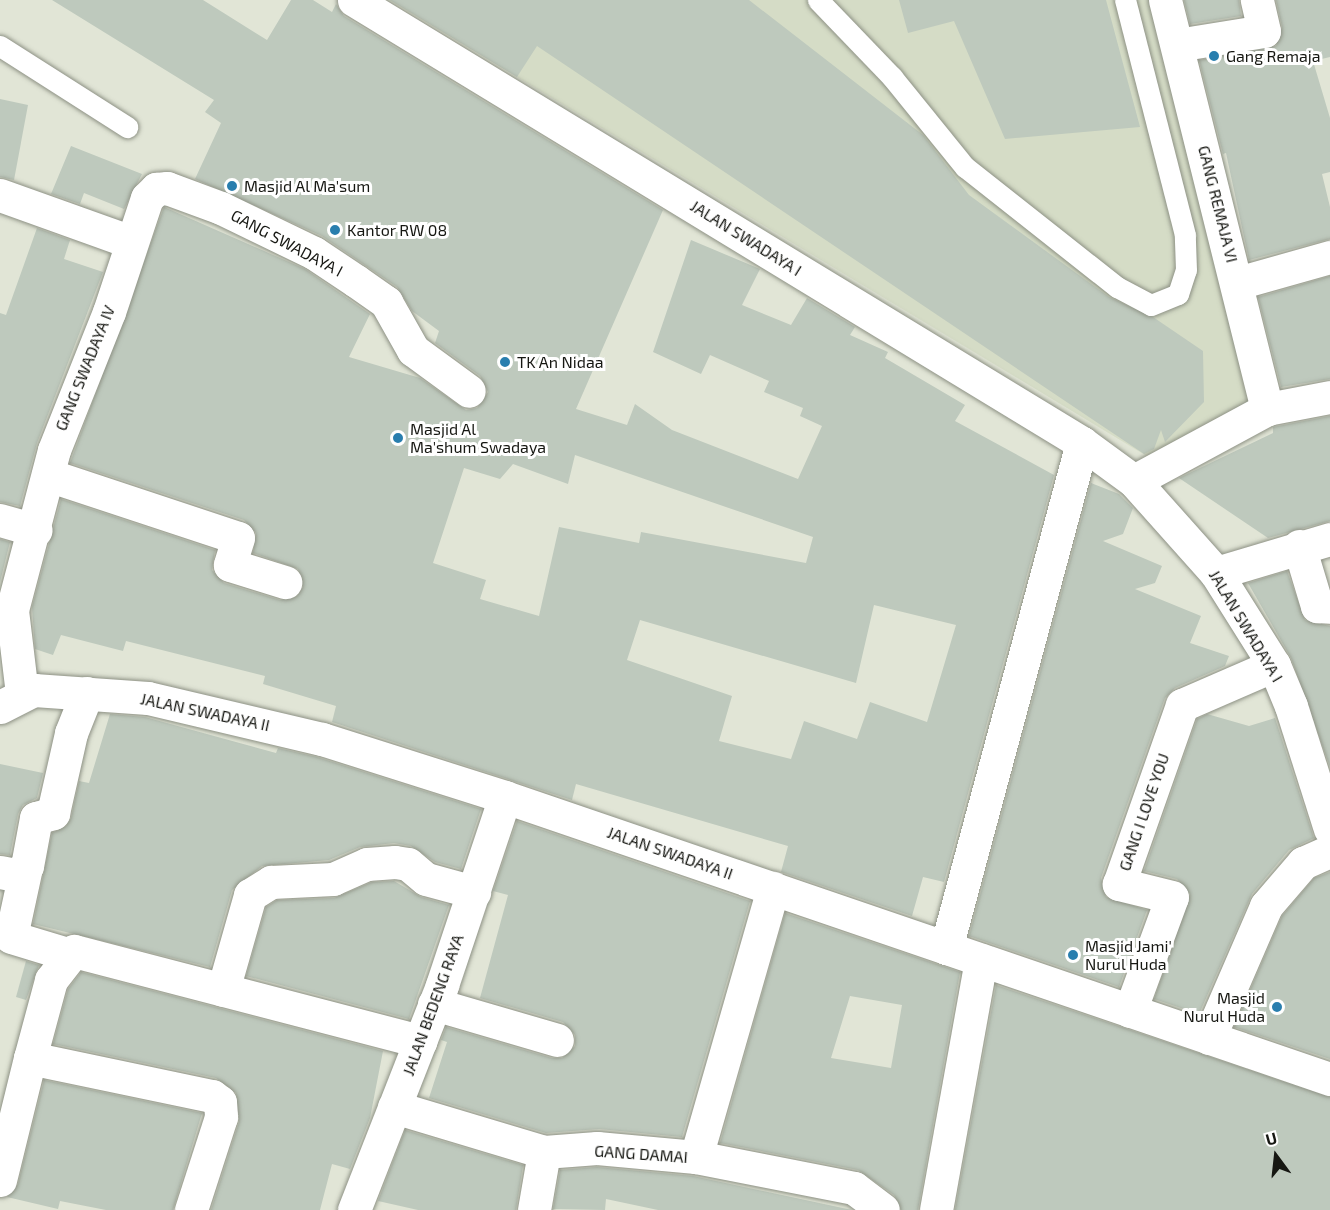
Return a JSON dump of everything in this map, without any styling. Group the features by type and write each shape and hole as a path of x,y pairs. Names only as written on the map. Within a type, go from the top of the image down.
{"street":[{"name":"JALAN SWADAYA I","path":"354,0 1082,443 1134,481 1216,573 1274,665 1292,706 1330,829"},
{"name":"GANG REMAJA VI","path":"1165,0 1238,282 1268,409"},
{"path":"1177,45 1261,15"},
{"name":"GANG SWADAYA I","path":"131,242 147,198 156,189 167,188 221,208 314,253 386,302 413,350 469,391"},
{"path":"0,195 131,242"},
{"name":"GANG SWADAYA IV","path":"6,609 36,530 48,475 74,390 109,312 131,242"},
{"path":"1238,282 1330,257"},
{"path":"1134,481 1268,409 1330,397"},
{"path":"946,948 1082,443"},
{"path":"48,475 238,538 230,565 285,582"},
{"path":"0,520 36,530"},
{"path":"1216,573 1315,542 1317,606 1330,607"},
{"path":"6,609 11,700"},
{"name":"GANG I LOVE YOU","path":"1130,1011 1172,897 1119,884 1182,705 1274,665"},
{"name":"JALAN SWADAYA II","path":"11,700 49,690 148,698 242,719 505,797 1330,1079"},
{"path":"87,693 71,733 53,813 36,818 12,872 11,937 67,954 90,952 223,990 420,1041"},
{"name":"JALAN BEDENG RAYA","path":"359,1209 394,1107 474,892 505,797"},
{"path":"1209,1038 1266,906 1303,863 1330,851"},
{"path":"223,990 250,895 272,882 333,879 367,864 395,862 408,864 426,879 474,892"},
{"path":"696,1157 773,888"},
{"path":"0,1180 51,980 67,954"},
{"path":"936,1210 981,960"},
{"path":"434,1004 557,1040"},
{"path":"30,1058 212,1096 220,1102 221,1117 191,1210"},
{"name":"GANG DAMAI","path":"394,1107 544,1152 597,1148 696,1157 854,1188 883,1210"},
{"path":"534,1210 544,1152"}],"lane":[{"path":"818,0 892,77 965,166 1117,287 1150,305 1178,294 1186,270 1185,235 1125,0"},
{"path":"0,46 127,127"}],"shaded area":[{"path":"389,0 1156,0 1260,403 1150,458"}],"building":[{"path":"52,0 203,0 267,40 291,0 313,0 332,12 336,4 344,16 663,210 576,409 627,425 635,404 672,430 798,479 822,426 800,416 803,408 764,392 769,381 710,355 701,374 653,352 691,240 760,269 742,305 791,325 807,298 855,327 850,335 888,352 885,358 965,405 955,421 1054,475 944,882 923,877 912,916 781,872 788,846 576,784 572,800 332,722 336,706 263,684 265,676 126,641 123,651 61,635 53,655 35,649 32,607 61,499 215,550 212,570 224,583 280,600 297,596 303,587 298,569 253,553 256,533 244,520 70,463 164,207 305,269 370,314 349,357 420,378 466,410 477,408 488,392 480,376 435,343 439,331 412,311 397,287 322,236 195,179 221,123 205,112 214,100","holes":["575,455 813,537 806,563 641,532 639,543 559,527 539,616 480,599 486,580 433,563 464,468 500,479 513,464 568,484","874,605 956,625 927,722 870,702 857,739 804,721 791,759 719,741 732,696 627,660 640,620 856,683"]},
{"path":"390,0 749,0 923,135 969,195 1109,297 1153,317 1203,351 1204,402 1165,442 1161,430 1154,449 1144,454 537,46 517,77"},
{"path":"899,0 1106,0 1140,127 1005,139 954,21 908,33"},
{"path":"1184,0 1239,0 1241,16 1190,24"},
{"path":"1276,0 1330,0 1330,57 1313,61 1330,118 1330,172 1322,174 1330,207 1330,239 1249,260 1226,153 1223,154 1199,60 1276,46 1282,27"},
{"path":"0,99 28,105 14,180 0,177"},
{"path":"71,146 142,174 124,209 84,193 80,204 51,194"},
{"path":"37,228 70,240 64,259 103,272 37,443 20,506 0,502 0,313 6,315"},
{"path":"1330,276 1330,379 1281,387 1258,297"},
{"path":"1330,416 1330,521 1268,538 1179,478 1273,433 1273,427"},
{"path":"1091,483 1119,494 1133,508 1123,534 1103,541 1162,566 1155,583 1135,589 1201,616 1190,643 1229,656 1225,666 1175,688 1165,698 1101,878 1106,897 1147,910 1119,987 969,936"},
{"path":"0,539 10,542 0,582"},
{"path":"1287,571 1305,620 1330,626 1330,767 1291,658 1248,583"},
{"path":"110,714 145,717 276,753 278,748 317,757 481,809 461,869 435,862 411,846 394,843 360,847 329,860 262,866 232,890 210,967 33,924 52,833 66,826 71,818 79,781 89,783"},
{"path":"1207,714 1249,726 1275,718 1314,838 1289,850 1252,894 1199,1014 1154,999 1190,894 1177,879 1144,871 1197,719"},
{"path":"0,764 43,773 37,798 23,805 18,814 10,855 0,854"},
{"path":"517,821 750,901 682,1137 599,1129 546,1133 429,1098 447,1042 441,1040 446,1027 552,1058 562,1058 575,1046 575,1035 563,1022 480,998 508,895 493,891"},
{"path":"1330,872 1330,1059 1234,1027 1282,916 1314,878"},
{"path":"394,881 421,897 449,905 409,1019 246,976 266,907 277,900 334,898 372,882"},
{"path":"785,913 960,972 918,1210 901,1210 894,1195 858,1170 720,1143","holes":["850,996 902,1005 891,1068 831,1058"]},
{"path":"26,961 39,965 26,1000 16,997"},
{"path":"81,972 383,1051 370,1118 350,1169 332,1164 320,1210 211,1210 239,1122 236,1093 216,1078 53,1044 68,989"},
{"path":"996,985 1330,1097 1330,1210 955,1210"},
{"path":"44,1080 202,1113 173,1210 106,1210 60,1201 58,1209 7,1197 18,1184"},
{"path":"405,1130 523,1165 516,1210 418,1210 378,1201"},
{"path":"597,1167 693,1176 852,1210 658,1210 606,1199 605,1210 553,1209 560,1170"}],"place":[{"name":"Gang Remaja","path":"1214,56"},
{"name":"Masjid Al Ma'sum","path":"232,186"},
{"name":"Kantor RW 08","path":"335,230"},
{"name":"TK An Nidaa","path":"505,362"},
{"name":"Masjid Al Ma'shum Swadaya","path":"398,438"},
{"name":"Masjid Jami' Nurul Huda","path":"1073,955"},
{"name":"Masjid Nurul Huda","path":"1277,1007"}]}
